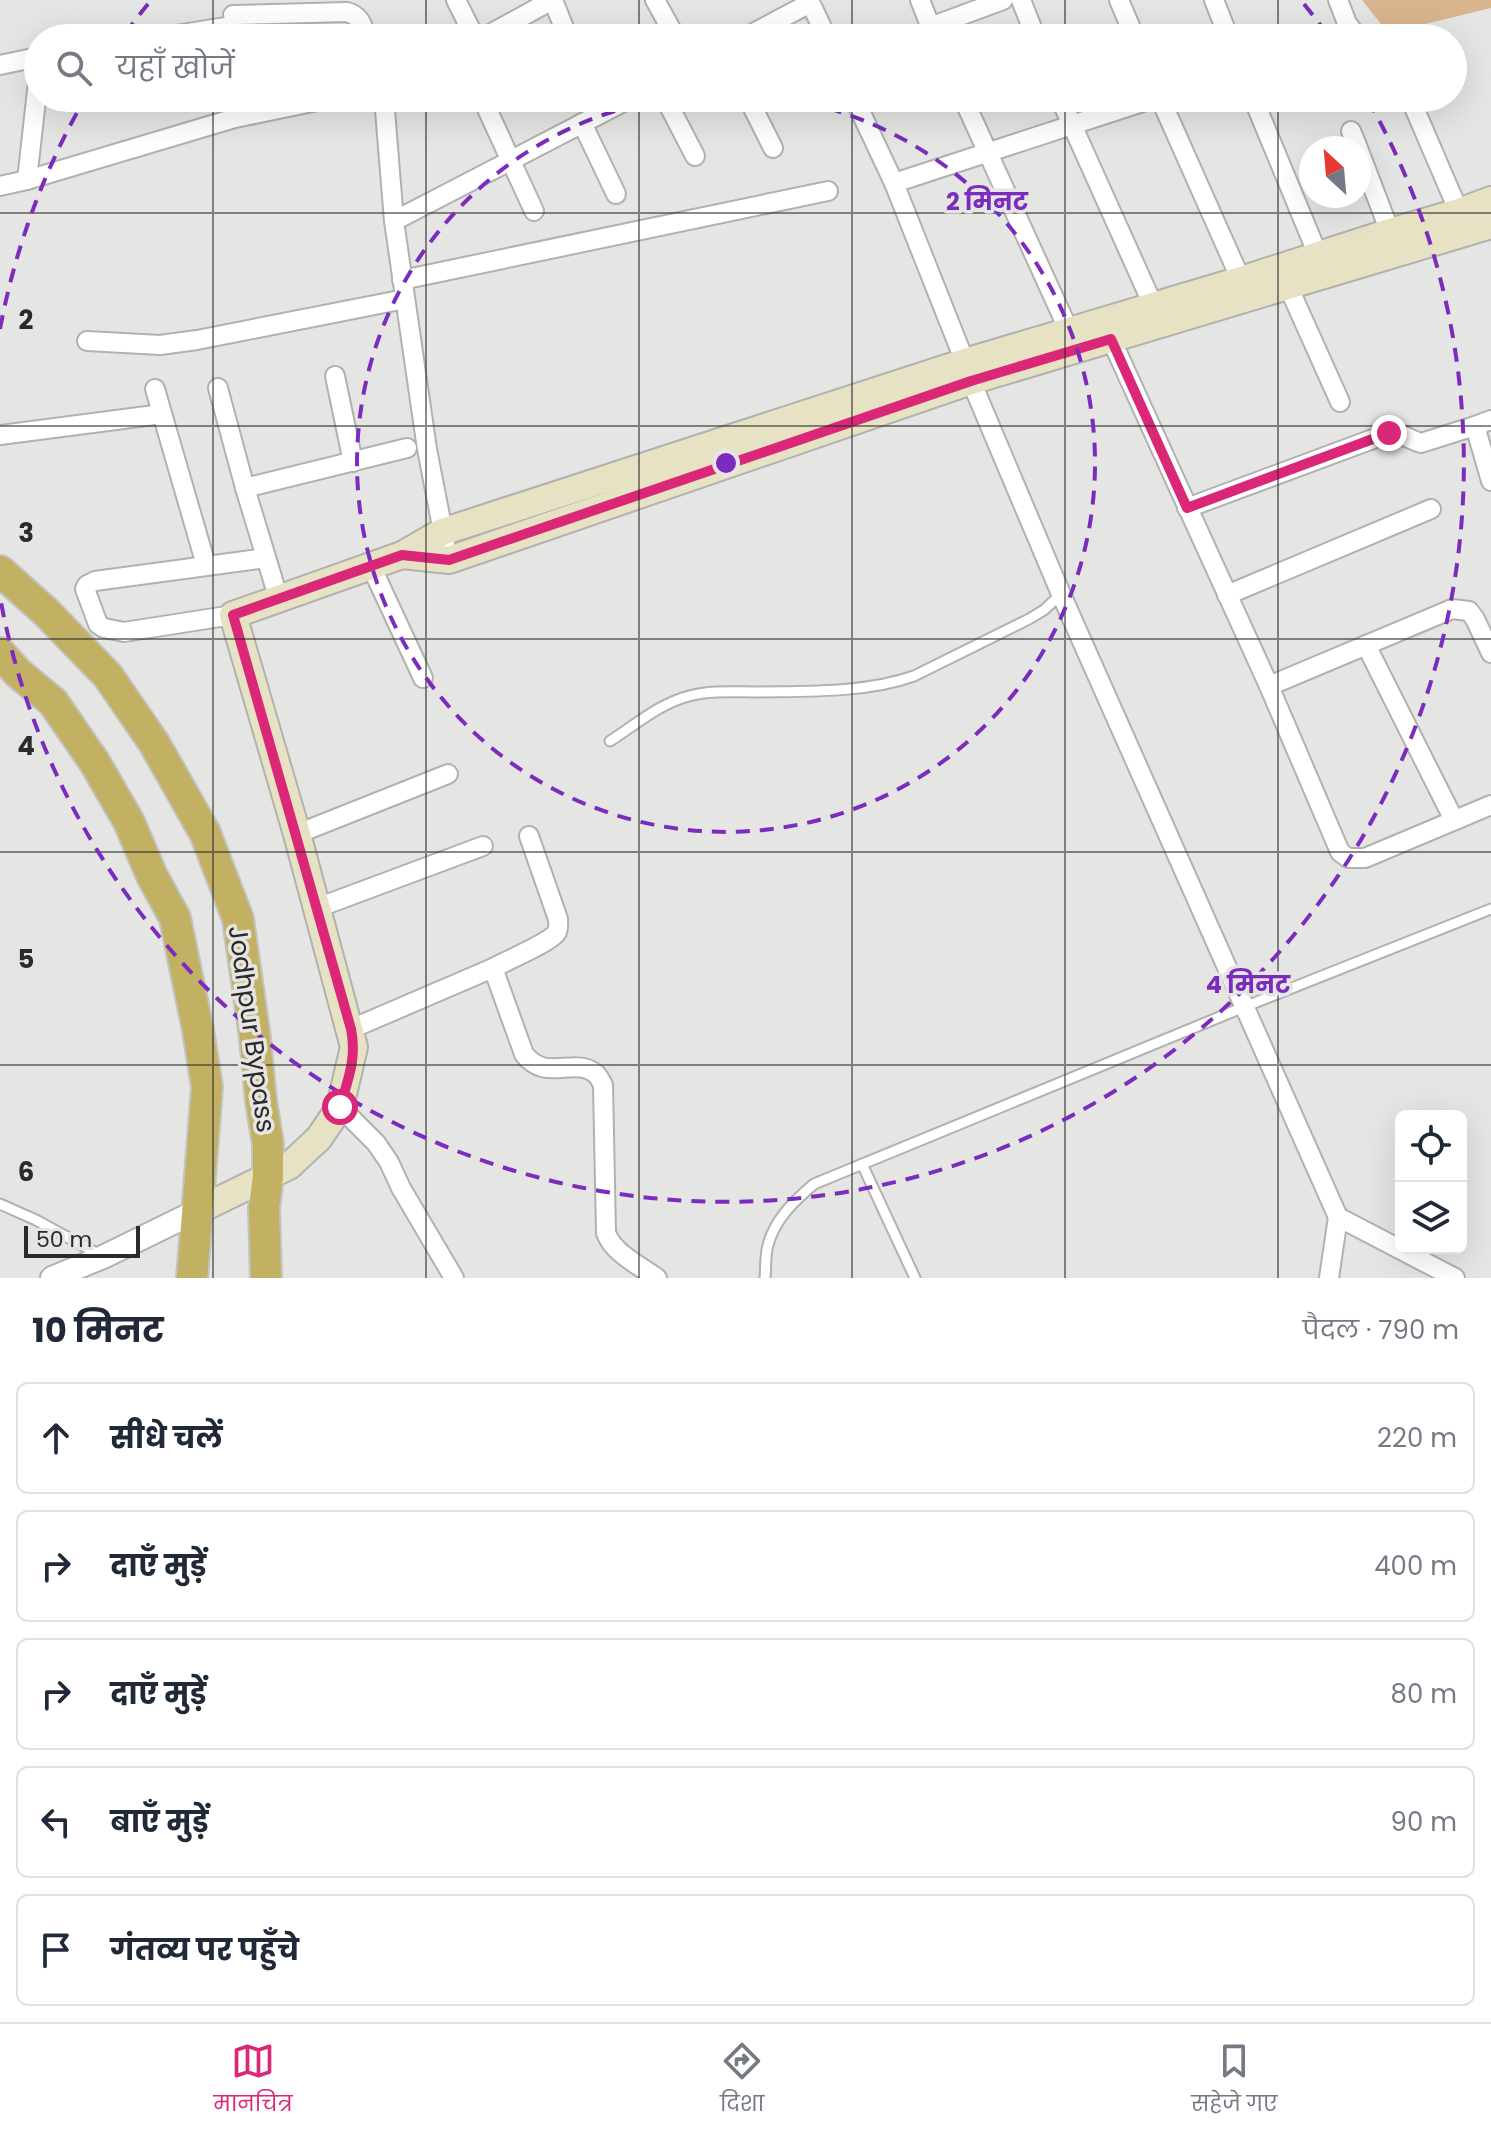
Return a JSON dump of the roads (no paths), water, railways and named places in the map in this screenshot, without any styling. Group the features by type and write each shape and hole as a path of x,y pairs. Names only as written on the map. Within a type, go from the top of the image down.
{"highway":[{"name":"Jodhpur Bypass","path":"0,571 46,612 108,676 154,743 205,833 238,919 268,1144 264,1208 266,1278"},
{"name":"Jodhpur Bypass","path":"0,653 18,673 53,702 95,763 129,822 152,876 175,918 207,1087 192,1278"}],"main road":[{"path":"402,555 449,560 968,372 1069,331 1491,200"},
{"path":"197,1211 289,1166 319,1138 340,1107 354,1047 297,834 233,615 402,555 442,532 968,372 1111,339 1491,225"}],"street":[{"path":"456,0 468,24"},
{"path":"509,24 553,0 562,24"},
{"path":"655,0 668,24"},
{"path":"920,0 929,24"},
{"path":"952,24 1003,0"},
{"path":"1021,0 1030,24"},
{"path":"1119,0 1129,24"},
{"path":"1214,0 1223,24"},
{"path":"1338,0 1348,24"},
{"path":"770,24 810,2 820,24"},
{"path":"233,20 347,12 356,7"},
{"path":"0,65 24,60"},
{"path":"27,180 35,112"},
{"path":"235,112 235,118"},
{"path":"0,186 264,112"},
{"path":"385,112 402,280 427,449 449,560"},
{"path":"488,112 534,211"},
{"path":"394,221 510,162 591,112 616,194"},
{"path":"672,112 695,156"},
{"path":"755,112 773,148"},
{"path":"861,112 894,183 968,372 1061,594 1338,1217 1329,1278"},
{"path":"969,112 1069,331"},
{"path":"1066,112 1153,305"},
{"path":"894,183 1113,112"},
{"path":"1164,112 1241,280"},
{"path":"1259,112 1318,255"},
{"path":"1416,112 1459,212"},
{"path":"1371,183 1390,232"},
{"path":"402,280 828,191"},
{"path":"1288,286 1340,402"},
{"path":"87,341 160,345 405,299"},
{"path":"1111,339 1269,686 1340,852 1348,858 1365,858 1491,805"},
{"path":"335,376 353,462"},
{"path":"218,388 279,600"},
{"path":"155,389 206,565"},
{"path":"0,435 162,414"},
{"path":"1187,508 1389,433 1396,432 1421,443 1483,423 1491,481"},
{"path":"245,488 407,448"},
{"path":"1227,595 1431,509"},
{"path":"233,615 124,632 113,630 98,624 86,595 87,585 95,581 266,558"},
{"path":"371,566 423,678"},
{"path":"1269,686 1452,609 1469,611 1491,653"},
{"path":"1366,645 1454,820"},
{"path":"297,834 448,774"},
{"path":"351,1029 493,968 557,933 558,919 529,836"},
{"path":"317,908 483,846"},
{"path":"493,968 524,1054 531,1063 542,1069 584,1069 595,1074 603,1085 606,1233 614,1247 657,1278"},
{"path":"340,1107 383,1153 454,1278"},
{"path":"52,1278 197,1211"},
{"path":"1338,1217 1455,1278"}],"lane":[{"path":"610,741 665,705 705,692 816,690 894,683 1029,619 1061,594"},
{"path":"765,1278 767,1247 778,1222 795,1200 814,1184 1491,909"},
{"path":"862,1164 915,1278"},
{"path":"0,1204 103,1257"}]}
